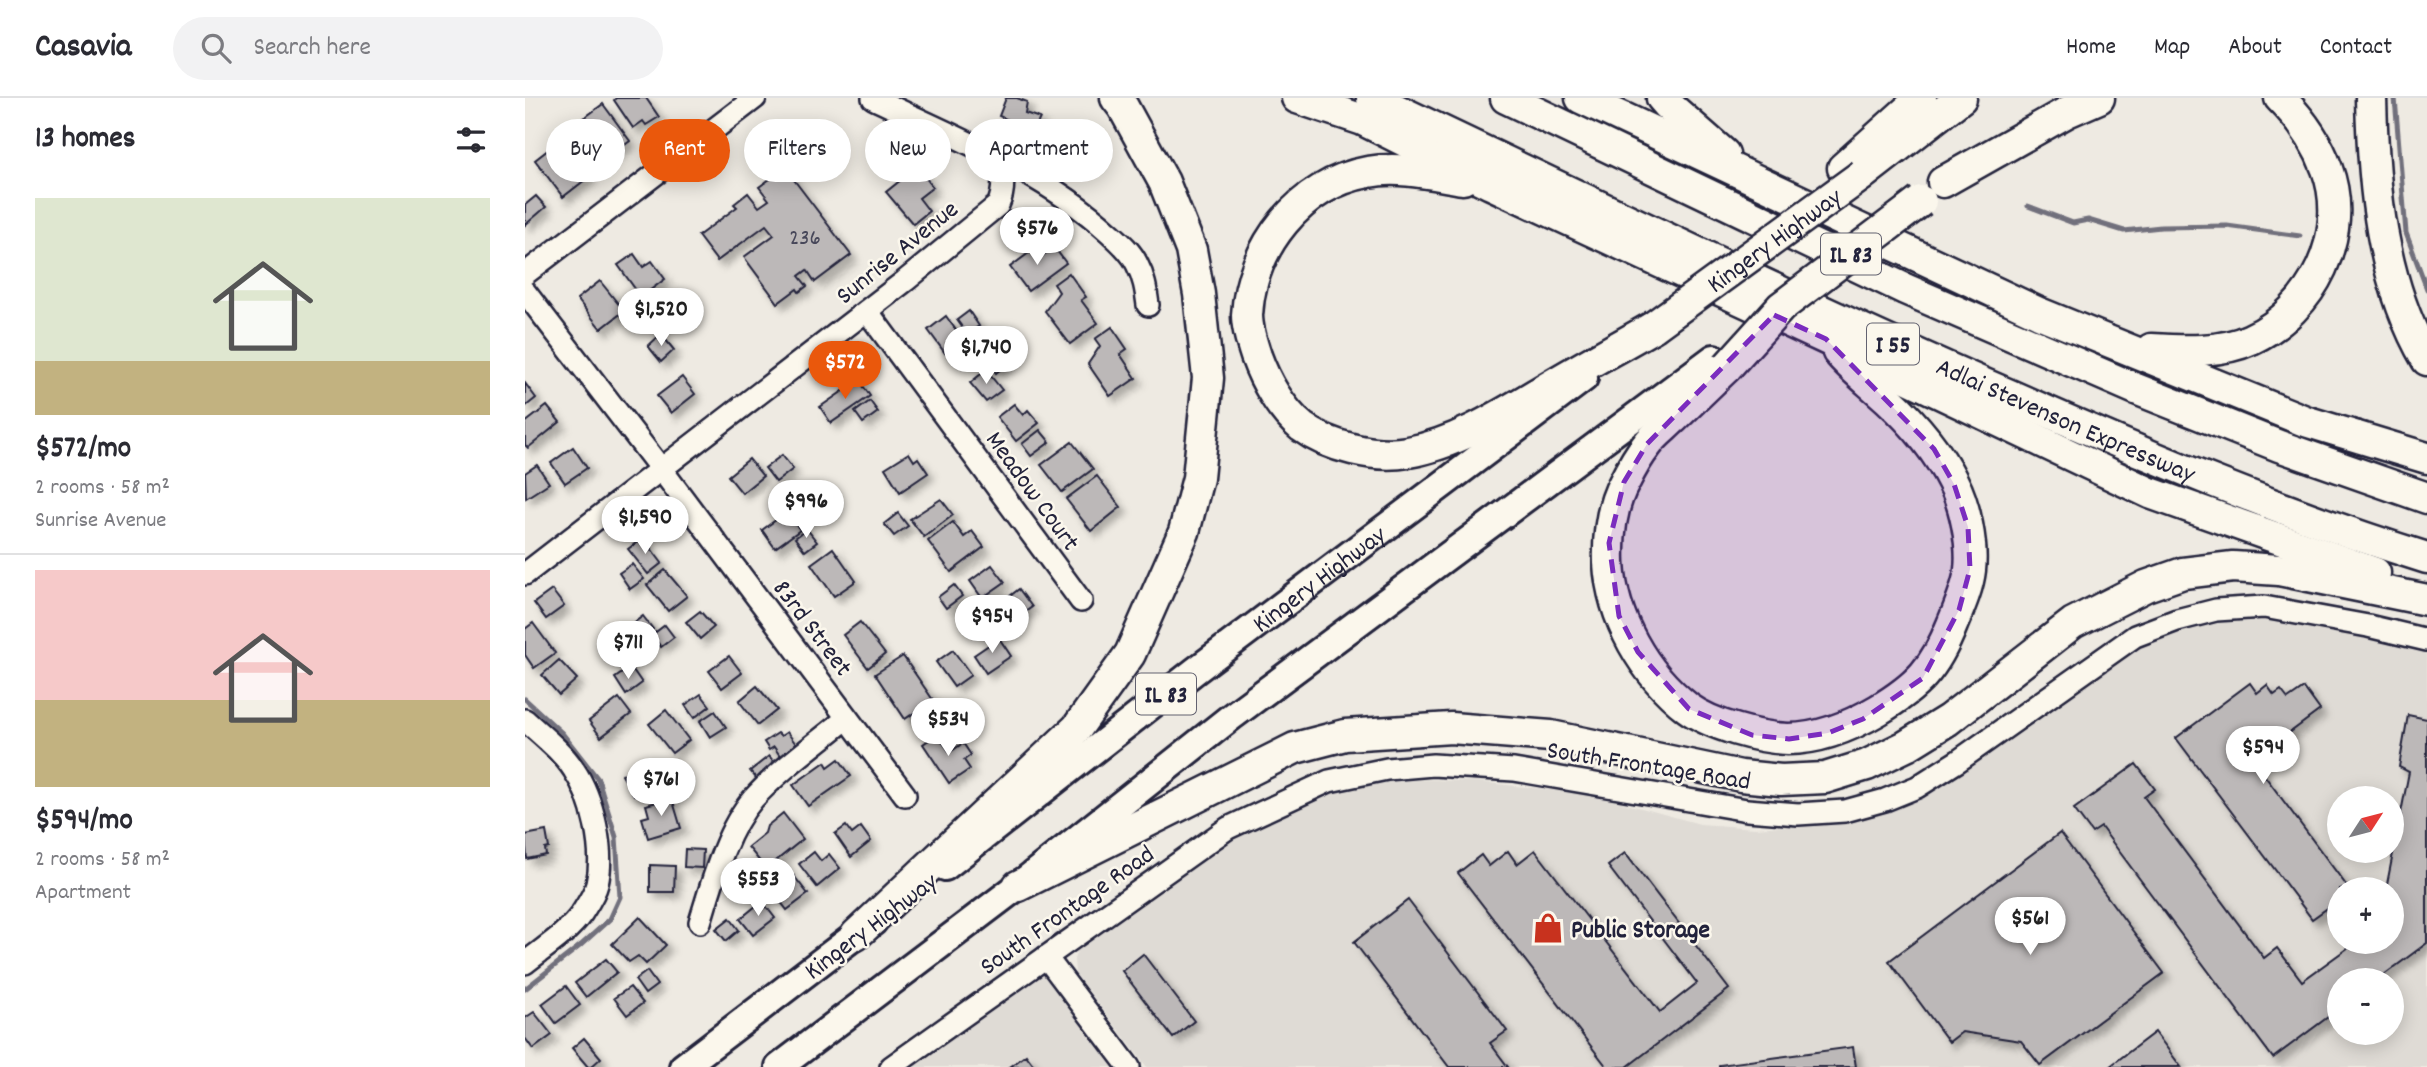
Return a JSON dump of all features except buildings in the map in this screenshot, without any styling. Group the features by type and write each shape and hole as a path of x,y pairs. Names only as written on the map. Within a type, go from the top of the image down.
{"highway":[{"path":"856,935 1077,728 1130,654 1184,532 1198,478 1208,378 1199,294 1191,250 1164,182 1116,98"},
{"path":"1297,98 1363,120 1491,184 2150,493 2427,592"},
{"name":"Adlai Stevenson Expressway","path":"1372,98 1887,342 2164,463 2427,558"},
{"name":"Adlai Stevenson Expressway","path":"1506,98 1905,289 2160,399 2279,446 2427,498"},
{"path":"1581,98 2039,313 2305,421 2427,458"},
{"path":"1662,98 1716,148 1763,184"},
{"path":"1853,171 1921,98"},
{"name":"Kingery Highway","path":"1653,327 1775,239 1853,171 1961,98"},
{"name":"IL 83","path":"1720,362 1781,307 2053,98"},
{"path":"1932,192 2067,112 2099,98"},
{"path":"2039,313 2150,349 2191,352 2251,340 2283,320 2304,299 2319,273 2331,242 2334,208 2328,171 2314,138 2296,113 2280,98"},
{"path":"2371,98 2375,189 2386,244 2399,296 2427,360"},
{"path":"1491,184 1403,170 1368,172 1317,191 1295,208 1276,231 1252,284 1247,317 1251,343 1260,369 1277,399 1302,426 1348,449 1370,454 1407,453 1443,442 1509,411 1653,327"},
{"path":"1720,362 1647,444 1624,482 1614,507 1609,543 1610,579 1619,616 1638,652 1662,683 1689,709 1752,735 1789,739 1829,733 1863,719 1896,699 1923,678 1943,648 1959,610 1970,569 1968,527 1954,484 1934,449 1889,400 1850,366 1826,339"},
{"path":"1018,886 1295,748 1345,735 1451,728 1551,736 1741,776 1781,780 1825,778 1867,765 1906,746 1948,720 2073,623 2146,586 2183,573 2233,567 2279,570 2427,600"}],"main road":[{"name":"Kingery Highway","path":"683,1067 1195,671 1653,327"},
{"name":"IL 83","path":"779,1067 1018,886 1231,717 1720,362"}],"street":[{"path":"525,274 755,98"},
{"path":"873,98 965,142"},
{"name":"Sunrise Avenue","path":"525,574 867,311 998,205 1002,195 1001,182"},
{"path":"1038,182 1086,211 1120,242 1136,261 1145,281 1148,304"},
{"name":"83rd Street","path":"525,292 905,795"},
{"name":"Meadow Court","path":"867,311 1081,601"},
{"name":"South Frontage Road","path":"891,1067 1228,828 1329,781 1387,769 1433,765 1514,771 1747,810 1798,814 1845,811 1885,800 1917,787 2135,636 2177,620 2216,610 2264,607 2427,640"},
{"path":"699,922 731,834 751,801 847,718"},
{"path":"525,720 576,771 593,814 599,847 597,886 582,913 525,963"},
{"path":"1046,957 1129,1067"}],"highlighted area":[{"path":"1774,315 1826,339 1934,449 1954,484 1968,527 1970,569 1959,610 1923,678 1863,719 1828,733 1789,739 1752,735 1689,709 1638,652 1619,616 1609,543 1624,482 1647,444"}],"shaded area":[{"path":"2259,618 2345,633 2427,652 2427,1067 1147,1067 1075,973 1074,959 1081,940 1244,828 1337,789 1393,778 1479,782 1590,794 1700,824 1755,828 1843,822 1903,806 1942,787 2066,691 2141,644 2194,626"},
{"path":"1043,973 1115,1067 910,1067"}],"waterway":[{"path":"2395,98 2406,233 2427,289"},
{"path":"2028,206 2073,223 2088,220 2124,231 2161,227 2227,226 2300,236"},
{"path":"525,699 562,733 598,779 616,837 620,897 610,919 525,989"}],"place":[{"name":"Public Storage","path":"1548,928"}]}
